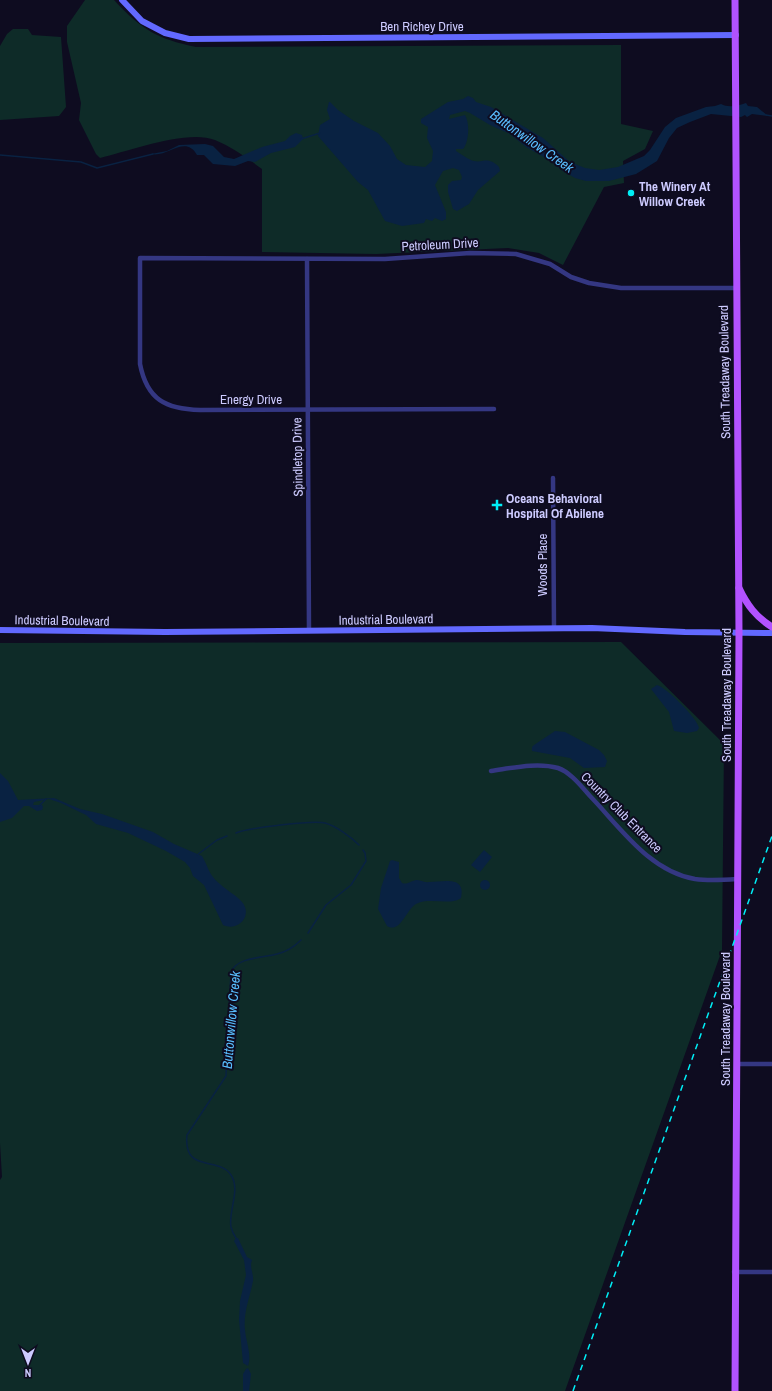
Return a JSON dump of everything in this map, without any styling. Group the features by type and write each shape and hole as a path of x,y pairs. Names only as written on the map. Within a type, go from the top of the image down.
{"main road":[{"name":"Ben Richey Drive","path":"122,0 142,21 165,33 189,39 736,35"},
{"name":"South Treadaway Boulevard","path":"735,0 735,288 739,633 738,1064 734,1272 735,1391"},
{"path":"738,585 746,603 760,619 772,627"},
{"name":"Industrial Boulevard","path":"0,630 165,632 554,628 772,633"}],"street":[{"name":"Petroleum Drive","path":"140,258 385,259 492,253 516,254 550,264 571,276 589,283 604,286 622,288 735,288"},
{"name":"Energy Drive","path":"140,258 140,364 143,378 156,396 169,406 180,410 494,409"},
{"name":"Spindletop Drive","path":"307,259 309,631"},
{"name":"Woods Place","path":"553,478 554,628"},
{"name":"Country Club Entrance","path":"491,771 540,766 560,769 585,791 644,854 663,867 681,876 695,879 711,881 738,879"},
{"path":"738,1064 772,1064"},
{"path":"734,1272 772,1272"}],"green space":[{"path":"85,0 114,0 142,26 150,31 182,44 196,47 621,45 621,124 653,131 645,149 623,161 624,183 604,187 563,265 539,253 508,248 376,254 262,252 262,169 233,149 215,140 203,137 189,137 158,142 100,158 96,154 79,120 81,103 67,42 67,26"},
{"path":"13,29 28,29 32,35 61,37 66,107 59,116 0,120 0,46 7,34"},
{"path":"621,642 724,744 722,950 565,1391 0,1391 0,1180 2,1177 0,1143 0,643"}],"water":[{"path":"468,96 473,98 476,102 491,107 543,138 570,162 585,168 599,170 618,167 644,156 650,150 665,127 676,118 706,107 721,104 733,106 746,103 748,106 757,107 768,116 752,114 747,117 745,115 741,117 711,114 677,128 669,138 657,161 636,174 609,181 586,181 575,178 563,171 549,160 526,147 510,134 490,125 470,113 465,111 450,115 449,119 465,115 468,123 467,142 463,149 456,149 456,151 472,160 492,162 499,167 500,171 478,190 469,204 457,211 453,209 448,192 448,185 452,181 461,180 462,177 459,170 453,168 443,171 435,185 446,212 446,219 442,221 435,218 432,221 426,219 424,223 402,226 385,221 368,190 358,182 318,136 320,125 330,119 327,110 330,102 338,110 354,121 378,133 390,146 397,159 406,165 425,167 432,161 433,151 427,138 428,127 421,123 421,119 448,102 463,99"},
{"path":"296,133 302,135 303,139 295,147 271,153 255,162 248,161 235,166 213,164 204,155 197,155 192,149 187,147 176,148 164,153 151,154 167,151 179,145 205,144 213,146 224,157 234,159 262,147 285,141"},
{"path":"657,685 667,691 688,711 699,728 697,731 687,733 674,731 669,712 651,689"},
{"path":"555,731 565,732 599,750 607,761 605,767 584,768 570,758 532,751 532,747 534,745"},
{"path":"0,773 8,781 18,800 54,798 80,809 102,814 153,832 174,844 202,856 213,877 242,902 246,912 243,921 229,927 223,925 204,885 193,876 190,868 185,862 128,833 96,824 86,815 61,803 49,799 34,802 33,805 42,805 42,810 37,811 29,806 24,806 12,818 0,822"},
{"path":"484,850 492,857 480,872 471,865"},
{"path":"392,860 399,862 399,878 402,883 416,880 427,882 452,881 460,886 462,891 461,898 452,901 421,902 412,907 396,927 392,928 387,926 378,909 381,888 390,861"},
{"path":"485,880 490,885 485,890 480,885"},
{"path":"238,1238 247,1257 252,1260 251,1265 253,1281 246,1311 245,1324 249,1353 248,1366 243,1363 239,1320 240,1301 246,1275 244,1260 234,1241"},
{"path":"248,1368 251,1374 249,1391 243,1391 243,1374"}],"waterway":[{"name":"Buttonwillow Creek","path":"766,115 772,116"},
{"name":"Buttonwillow Creek","path":"301,139 320,133"},
{"name":"Buttonwillow Creek","path":"0,155 81,162 97,168 153,154"},
{"name":"Buttonwillow Creek","path":"39,806 46,799"},
{"name":"Buttonwillow Creek","path":"236,833 280,825 318,822 325,823 343,832 359,845"},
{"name":"Buttonwillow Creek","path":"197,855 217,840 227,836"},
{"name":"Buttonwillow Creek","path":"308,933 326,905 351,885 366,861 363,850"},
{"name":"Buttonwillow Creek","path":"236,1238 231,1227 231,1214 235,1194 234,1181 226,1169 196,1160 190,1155 187,1147 187,1135 226,1076 231,972 239,963 280,953 301,940"}],"railway":[{"path":"573,1391 772,836"}],"place":[{"name":"The Winery At Willow Creek","path":"631,193"},
{"name":"Oceans Behavioral Hospital Of Abilene","path":"497,505"}]}
